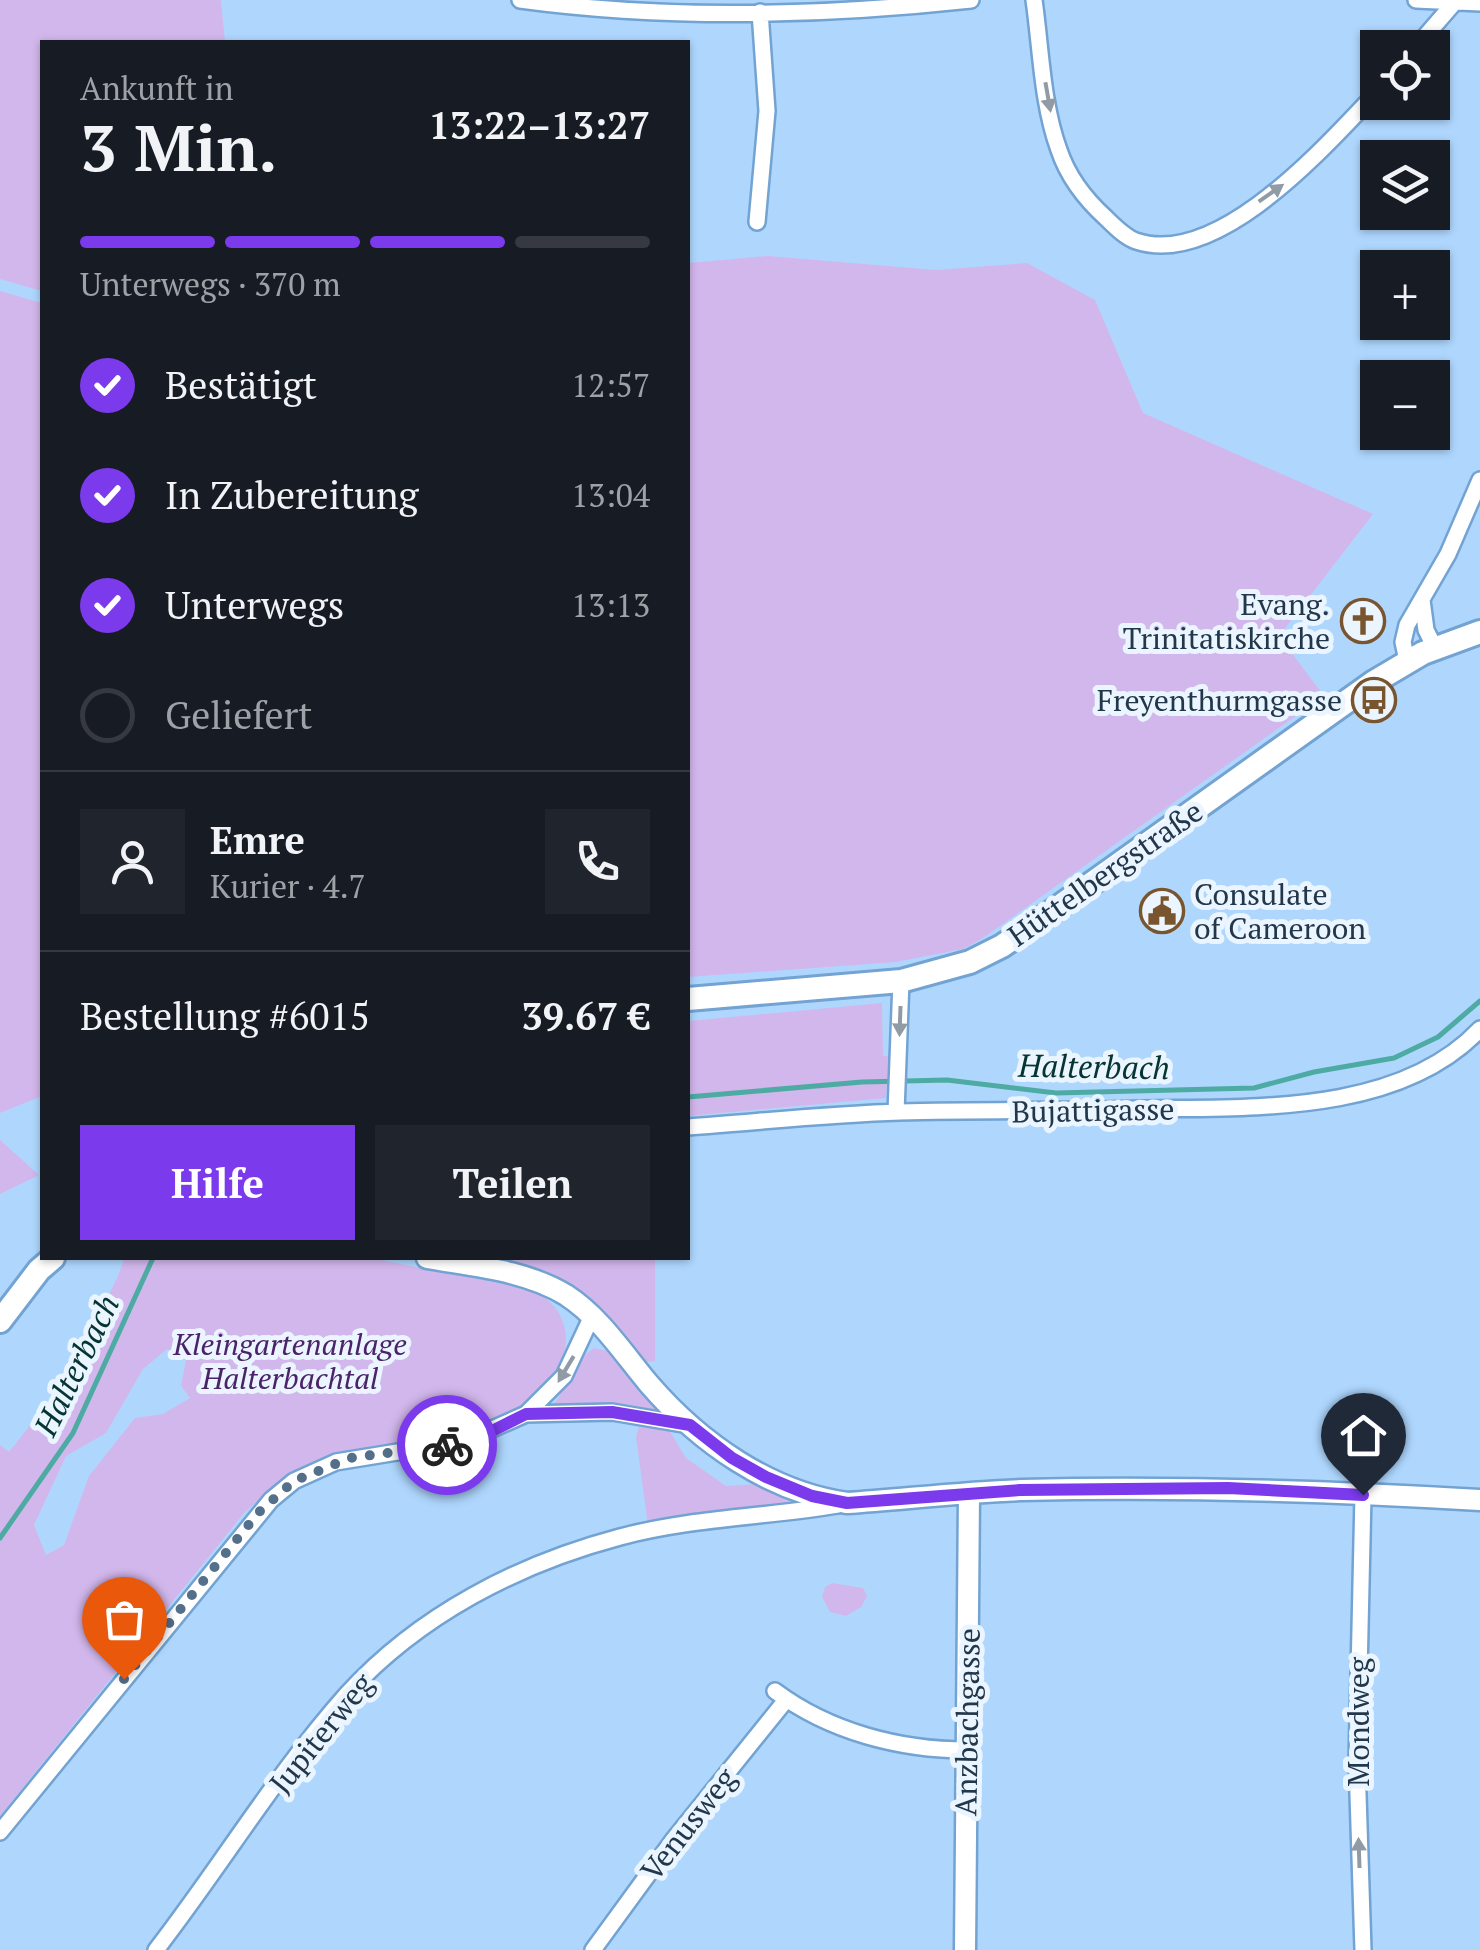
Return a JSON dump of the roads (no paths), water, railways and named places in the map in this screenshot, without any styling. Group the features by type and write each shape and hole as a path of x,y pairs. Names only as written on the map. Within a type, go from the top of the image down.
{"main road":[{"name":"Hüttelbergstraße","path":"690,999 902,980 954,969 1017,936 1407,661 1480,632"},
{"path":"0,1321 45,1262"}],"street":[{"path":"531,1 619,10 760,12 971,0"},
{"path":"1034,0 1058,148 1073,180 1091,204 1134,240 1166,244 1194,239 1226,225 1289,180 1360,109"},
{"path":"1416,0 1480,4"},
{"path":"1431,30 1454,3"},
{"path":"758,222 767,111 760,12"},
{"path":"1407,661 1404,634 1448,554 1480,480"},
{"path":"1422,600 1426,630 1435,648"},
{"path":"896,1112 902,980"},
{"name":"Bujattigasse","path":"690,1126 896,1112 1207,1108 1323,1101 1371,1090 1440,1062 1461,1049 1480,1029"},
{"path":"436,1260 538,1281 570,1297 592,1316 650,1386 690,1425 732,1458 812,1496 847,1503 1020,1490 1195,1488 1480,1500"},
{"path":"0,1832 259,1512 294,1481 350,1458 464,1441 526,1414 564,1376 592,1316"},
{"path":"526,1414 612,1412 690,1425"},
{"name":"Anzbachgasse","path":"965,1950 969,1494"},
{"name":"Mondweg","path":"1363,1495 1357,1748 1363,1950"},
{"name":"Jupiterweg","path":"156,1950 304,1747 349,1692 380,1662 456,1604 570,1552 646,1530 847,1503"},
{"name":"Venusweg","path":"593,1950 781,1695 877,1740 924,1749 967,1750"}],"waterway":[{"name":"Halterbach","path":"690,1097 862,1082 947,1080 1056,1093 1254,1088 1314,1072 1394,1058 1438,1037 1480,1001"},
{"name":"Halterbach","path":"0,1538 73,1433 152,1260"}],"place":[{"name":"Evang. Trinitatiskirche","path":"1363,621"},
{"name":"Freyenthurmgasse","path":"1374,700"},
{"name":"Consulate of Cameroon","path":"1162,911"}],"park label":[{"name":"Kleingartenanlage Halterbachtal","path":"290,1361"}]}
